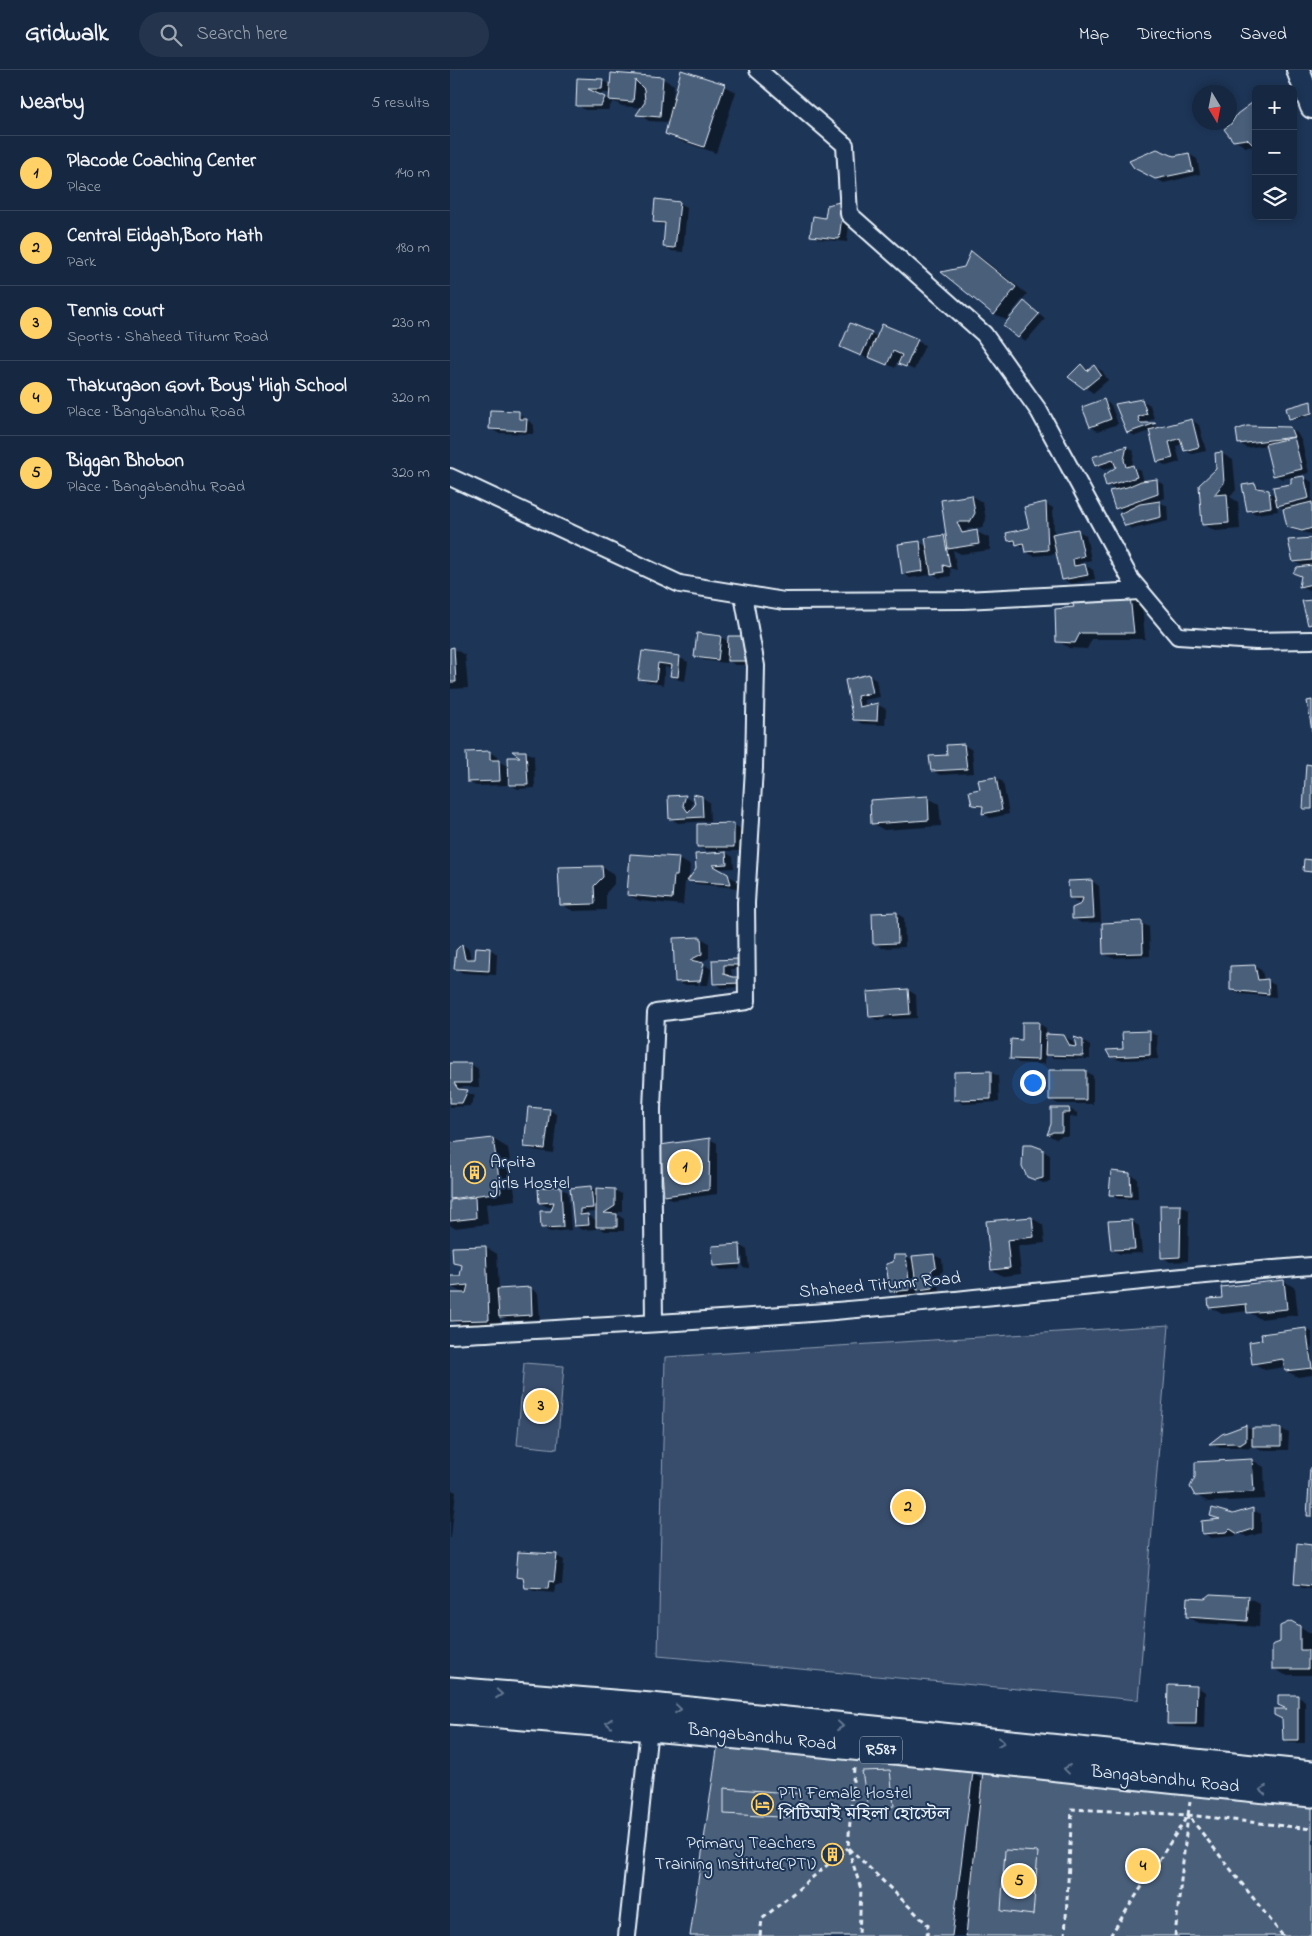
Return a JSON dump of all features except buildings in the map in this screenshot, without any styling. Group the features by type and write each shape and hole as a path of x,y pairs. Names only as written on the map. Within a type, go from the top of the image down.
{"main road":[{"name":"Bangabandhu Road","path":"450,1690 650,1716 856,1747 1194,1784 1312,1794"},
{"name":"Bangabandhu Road","path":"450,1711 650,1716 1312,1774"}],"street":[{"path":"758,70 845,144 849,214 984,334 1039,411 1131,580 1178,636 1256,641 1312,640"},
{"path":"1298,70 1312,107"},
{"path":"450,477 680,584 784,601 964,600 1140,591"},
{"path":"654,1324 652,1109 656,1013 747,1001 746,903 754,768 756,666 743,594"},
{"name":"Shaheed Titumr Road","path":"450,1335 654,1324 868,1308 1159,1278 1312,1266"},
{"path":"627,1936 650,1716"}],"path":[{"path":"856,1747 848,1848 861,1889 859,1936"},
{"path":"1065,1936 1072,1808 1188,1815 1312,1829"},
{"path":"1110,1936 1188,1815"},
{"path":"1175,1936 1188,1815"},
{"path":"1188,1815 1283,1936"},
{"path":"760,1936 762,1918 848,1848"},
{"path":"848,1848 928,1925 928,1936"}],"shaded area":[{"path":"1169,1325 1138,1700 658,1656 665,1357"},
{"path":"524,1363 564,1366 557,1449 517,1445"}],"place":[{"name":"Placode Coaching Center","path":"685,1167"},
{"name":"Arpita girls Hostel","path":"474,1173"},
{"name":"Tennis court","path":"541,1406"},
{"name":"Central Eidgah,Boro Math","path":"908,1507"},
{"name":"PTI Female Hostel পিটিআই মহিলা হোস্টেল","path":"762,1804"},
{"name":"Primary Teachers Training Institute(PTI)","path":"832,1854"},
{"name":"Thakurgaon Govt. Boys' High School","path":"1143,1866"},
{"name":"Biggan Bhobon","path":"1019,1881"}]}
